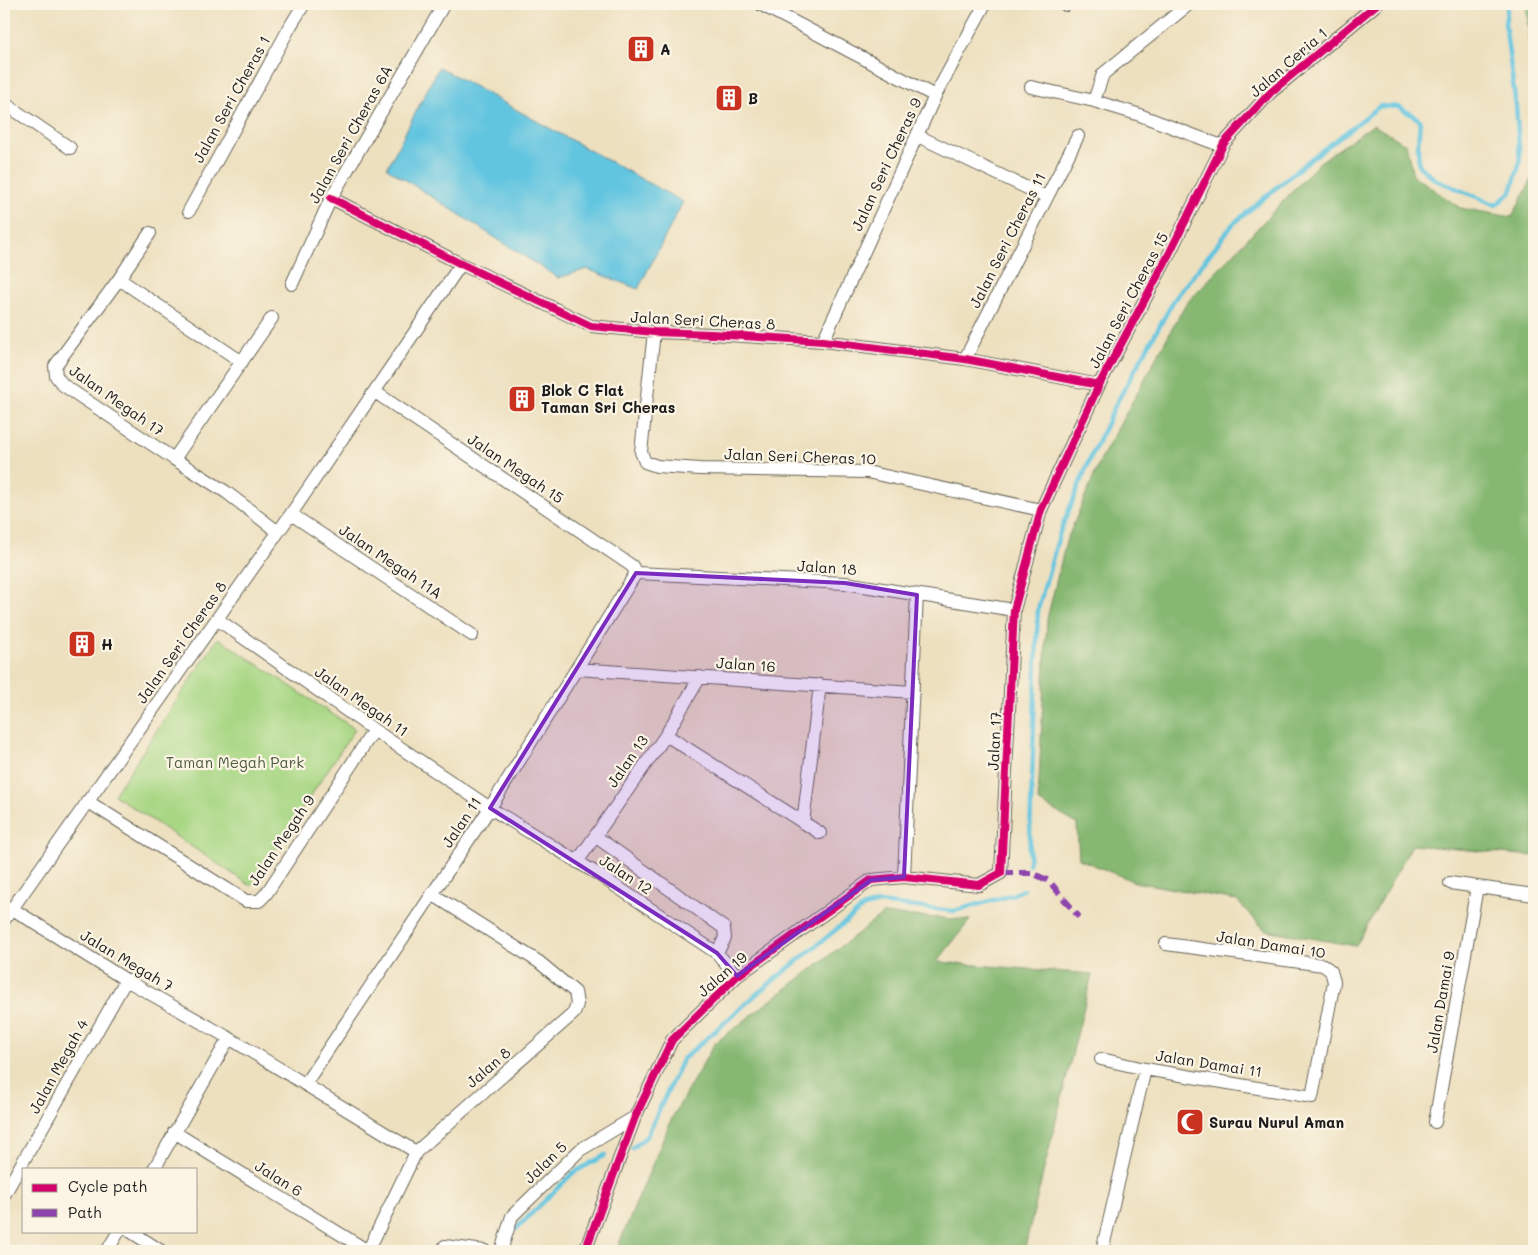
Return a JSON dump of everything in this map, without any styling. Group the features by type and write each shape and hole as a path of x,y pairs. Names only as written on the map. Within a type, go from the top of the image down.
{"street":[{"name":"Jalan Seri Cheras 1","path":"189,211 290,25 304,4"},
{"name":"Jalan Seri Cheras 6A","path":"292,284 331,198 444,4"},
{"path":"760,4 936,96"},
{"name":"Jalan Seri Cheras 9","path":"823,341 936,96 985,4"},
{"path":"1094,101 1103,74 1189,4"},
{"name":"Jalan Ceria 1","path":"1222,146 1271,92 1377,4"},
{"path":"1031,88 1094,101 1137,114 1222,146"},
{"path":"4,103 70,148"},
{"path":"918,136 1046,197"},
{"name":"Jalan Seri Cheras 11","path":"965,358 1078,136"},
{"name":"Jalan Seri Cheras 15","path":"1014,610 1041,510 1099,385 1166,260 1222,146"},
{"name":"Jalan Seri Cheras 8","path":"331,198 461,264 591,326 654,332 823,341 965,358 1099,385"},
{"name":"Jalan Megah 17","path":"150,233 119,279 55,366 56,376 63,385 226,492 278,532"},
{"name":"Jalan Seri Cheras 8","path":"4,920 291,514 461,264"},
{"path":"119,279 242,362"},
{"path":"174,459 272,318"},
{"name":"Jalan Seri Cheras 10","path":"654,332 641,452 646,462 656,466 700,469 867,472 1041,510"},
{"name":"Jalan Megah 15","path":"375,392 632,566 636,573"},
{"name":"Jalan Megah 11A","path":"291,514 472,635"},
{"name":"Jalan 18","path":"636,573 845,584 1014,610"},
{"name":"Jalan 11","path":"305,1084 490,808 636,573"},
{"path":"904,877 917,595"},
{"name":"Jalan 17","path":"1002,873 1014,610"},
{"name":"Jalan Megah 11","path":"217,619 374,730 490,808"},
{"name":"Jalan 16","path":"577,669 913,692"},
{"name":"Jalan 13","path":"577,862 666,734 700,677"},
{"path":"803,823 820,685"},
{"name":"Jalan Megah 9","path":"87,801 246,901 259,901 266,894 374,730"},
{"path":"666,734 820,834"},
{"name":"Jalan 12","path":"490,808 717,953 737,976"},
{"path":"595,836 724,928 724,938 717,953"},
{"name":"Jalan 19","path":"585,1251 635,1117 672,1040 737,976 871,880 904,877 980,885 1002,873"},
{"path":"1450,883 1534,895"},
{"name":"Jalan Damai 9","path":"1435,1122 1477,887"},
{"name":"Jalan 8","path":"368,1251 416,1152 574,1013 577,1004 575,992 539,962 432,894"},
{"name":"Jalan Megah 7","path":"11,908 126,980 229,1038"},
{"name":"Jalan Damai 10","path":"1166,944 1323,966 1332,971 1334,982 1312,1097"},
{"name":"Jalan Megah 4","path":"4,1196 126,980"},
{"path":"155,1168 229,1038 416,1152"},
{"name":"Jalan Damai 11","path":"1101,1058 1145,1069 1312,1097"},
{"path":"1102,1251 1145,1069"},
{"name":"Jalan 5","path":"501,1251 512,1216 580,1150 635,1117"},
{"name":"Jalan 6","path":"174,1132 368,1251"},
{"path":"107,1251 118,1232"},
{"path":"132,1232 161,1251"},
{"path":"445,1246 484,1251"}],"highlighted area":[{"path":"636,573 845,583 917,595 904,877 871,880 737,976 717,953 490,808"}],"green space":[{"path":"1526,4 1534,4 1534,81"},
{"path":"1373,125 1406,144 1413,175 1460,208 1512,217 1534,175 1534,856 1412,845 1356,946 1265,930 1236,900 1135,882 1079,859 1077,824 1038,801 1047,619 1066,542 1101,459 1185,305 1320,162"},
{"name":"Taman Megah Park","path":"218,638 355,729 251,886 114,795"},
{"path":"883,914 970,920 937,962 1092,974 1024,1251 616,1251 672,1118 714,1044"}],"water":[{"path":"439,67 683,202 638,289 587,269 558,278 387,168"}],"waterway":[{"path":"1029,864 1038,609 1060,532 1089,461 1117,402 1174,300 1233,224 1307,162 1380,106 1399,107 1420,120 1419,166 1436,180 1496,205 1511,192 1520,162 1516,106 1505,24 1508,4"},
{"path":"632,1148 647,1136 682,1060 759,992 864,907 879,903 954,911 1009,896 1023,890"},
{"path":"516,1229 573,1173 605,1155"}],"marked path":[{"path":"1001,873 1032,873 1049,881 1079,917"}],"cycle path":[{"path":"585,1251 635,1117 672,1040 737,976 871,880 904,877 979,885 1001,873 1014,610 1041,510 1099,385 1166,260 1224,143 1271,92 1377,4"},
{"path":"331,198 461,264 591,326 654,332 823,341 965,359 1099,385"}],"place":[{"name":"A","path":"641,49"},
{"name":"B","path":"729,98"},
{"name":"Blok C Flat Taman Sri Cheras","path":"522,399"},
{"name":"H","path":"82,644"},
{"name":"Surau Nurul Aman","path":"1190,1122"}]}
